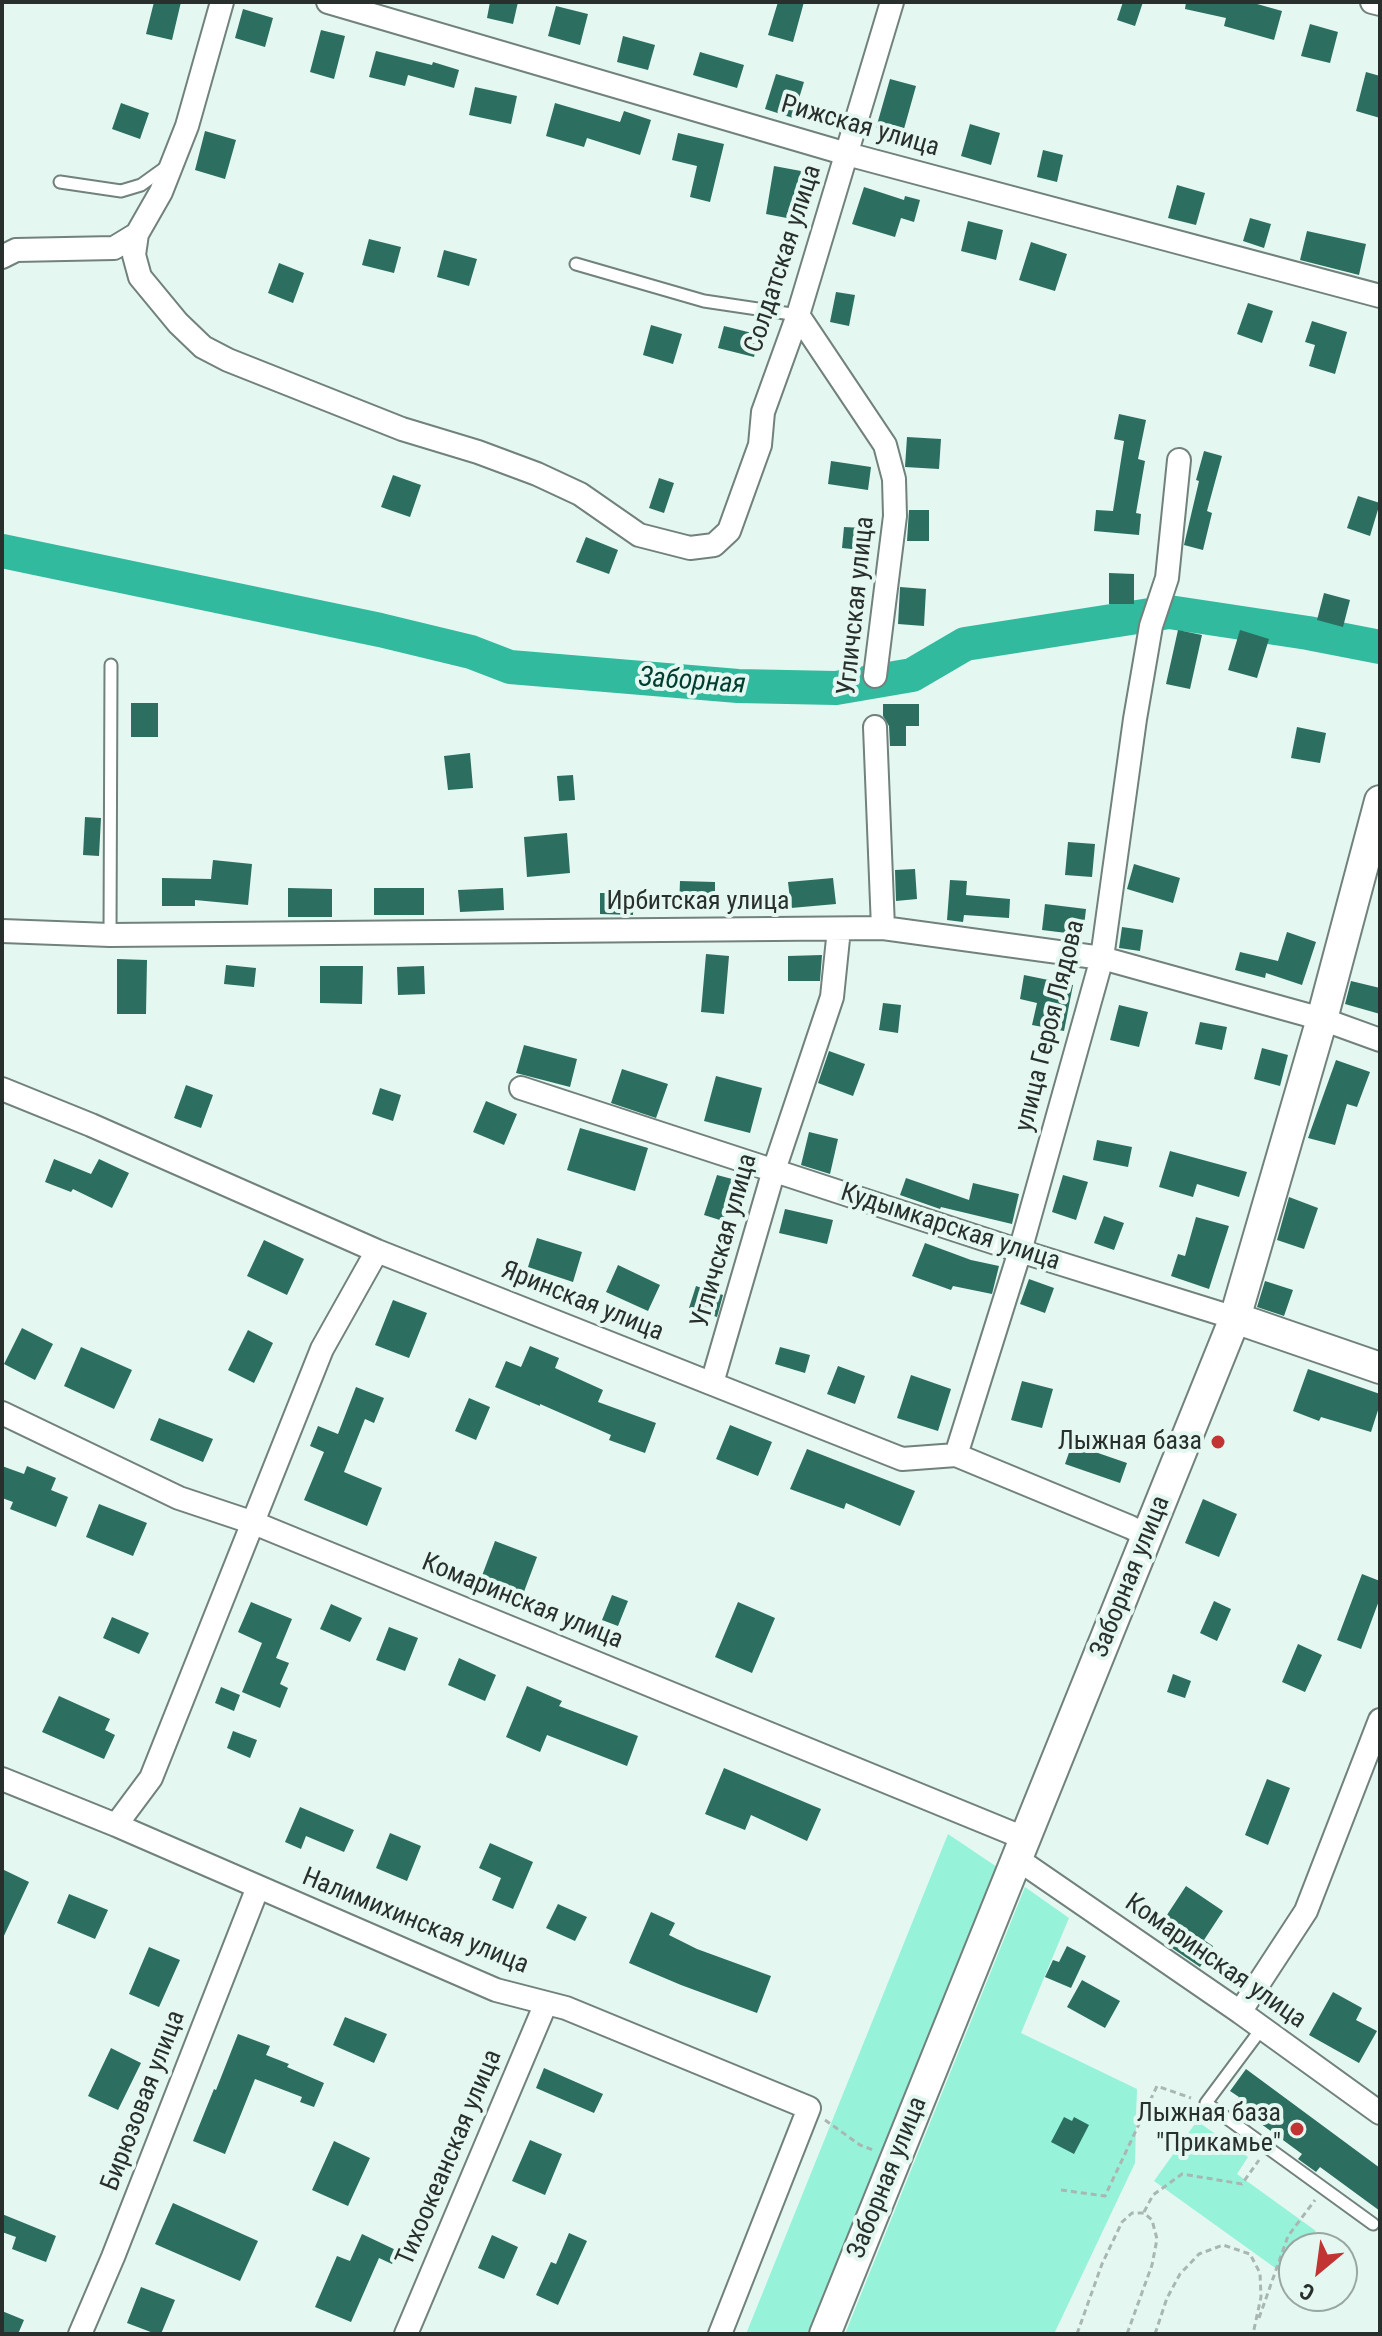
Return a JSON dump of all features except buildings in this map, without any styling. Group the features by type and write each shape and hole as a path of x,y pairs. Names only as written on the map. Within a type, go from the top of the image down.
{"street":[{"path":"2,257 16,250 114,248 137,234 161,192 187,126 222,2"},
{"name":"Рижская улица","path":"328,2 847,154 1380,296"},
{"name":"Солдатская улица","path":"137,234 134,255 140,277 178,323 203,347 228,360 402,429 537,474 580,494 639,535 690,548 714,545 729,531 760,445 763,412 798,315 892,2"},
{"path":"1372,2 1380,4"},
{"name":"Угличская улица","path":"798,315 885,445 894,479 895,516 875,676"},
{"name":"улица Героя Лядова","path":"956,1455 1020,1251 1102,958 1137,704 1151,626 1167,578 1179,460"},
{"name":"Угличская улица","path":"875,727 883,928"},
{"name":"Заборная улица","path":"825,2334 1235,1318 1322,1019 1380,801"},
{"name":"Ирбитская улица","path":"2,931 110,935 883,928 1102,958 1322,1019 1380,1040"},
{"name":"Угличская улица","path":"712,1383 774,1170 832,997 839,929"},
{"name":"Кудымкарская улица","path":"521,1088 1235,1318 1380,1368"},
{"name":"Яринская улица","path":"2,1089 377,1251 902,1459 956,1455 1148,1536"},
{"path":"116,1825 151,1778 322,1349 377,1251"},
{"name":"Комаринская улица","path":"2,1413 179,1498 254,1523 1020,1848 1380,2113"},
{"path":"1240,2012 1306,1911 1380,1720"},
{"name":"Налимихинская улица","path":"2,1779 116,1825 496,1990 566,2008 809,2108"},
{"name":"Бирюзовая улица","path":"80,2334 258,1887"},
{"name":"Тихоокеанская улица","path":"406,2334 546,2003"},
{"path":"720,2334 809,2108"}],"lane":[{"path":"60,182 108,190 132,189 173,162"},
{"path":"576,264 704,301 798,315"},
{"path":"110,935 111,665"},
{"path":"1262,2028 1206,2103 1373,2224"}],"path":[{"path":"1061,2190 1105,2196 1157,2086 1206,2103"},
{"path":"809,2108 860,2145 896,2159"},
{"path":"1144,2213 1153,2195 1182,2174 1242,2184 1268,2147"},
{"path":"1253,2334 1288,2236 1325,2187"},
{"path":"1077,2334 1102,2264 1122,2222 1132,2213 1144,2213 1152,2220 1157,2239 1152,2265 1127,2334"},
{"path":"1155,2334 1167,2298 1180,2274 1199,2254 1223,2245 1250,2254 1260,2273 1261,2297 1253,2334"}],"green space":[{"path":"948,1834 997,1867 807,2334 746,2334"},
{"path":"1025,1887 1069,1918 1021,2033 1137,2089 1135,2163 1054,2334 845,2334"},
{"path":"1197,2121 1248,2157 1237,2174 1316,2231 1278,2232 1278,2270 1154,2181"}],"waterway":[{"name":"Заборная","path":"2,551 380,630 471,652 510,667 738,686 836,688 912,675 965,644 1169,612 1380,647"}],"place":[{"name":"Лыжная база","path":"1218,1442"},
{"name":"Лыжная база \"Прикамье\"","path":"1297,2129"}]}
